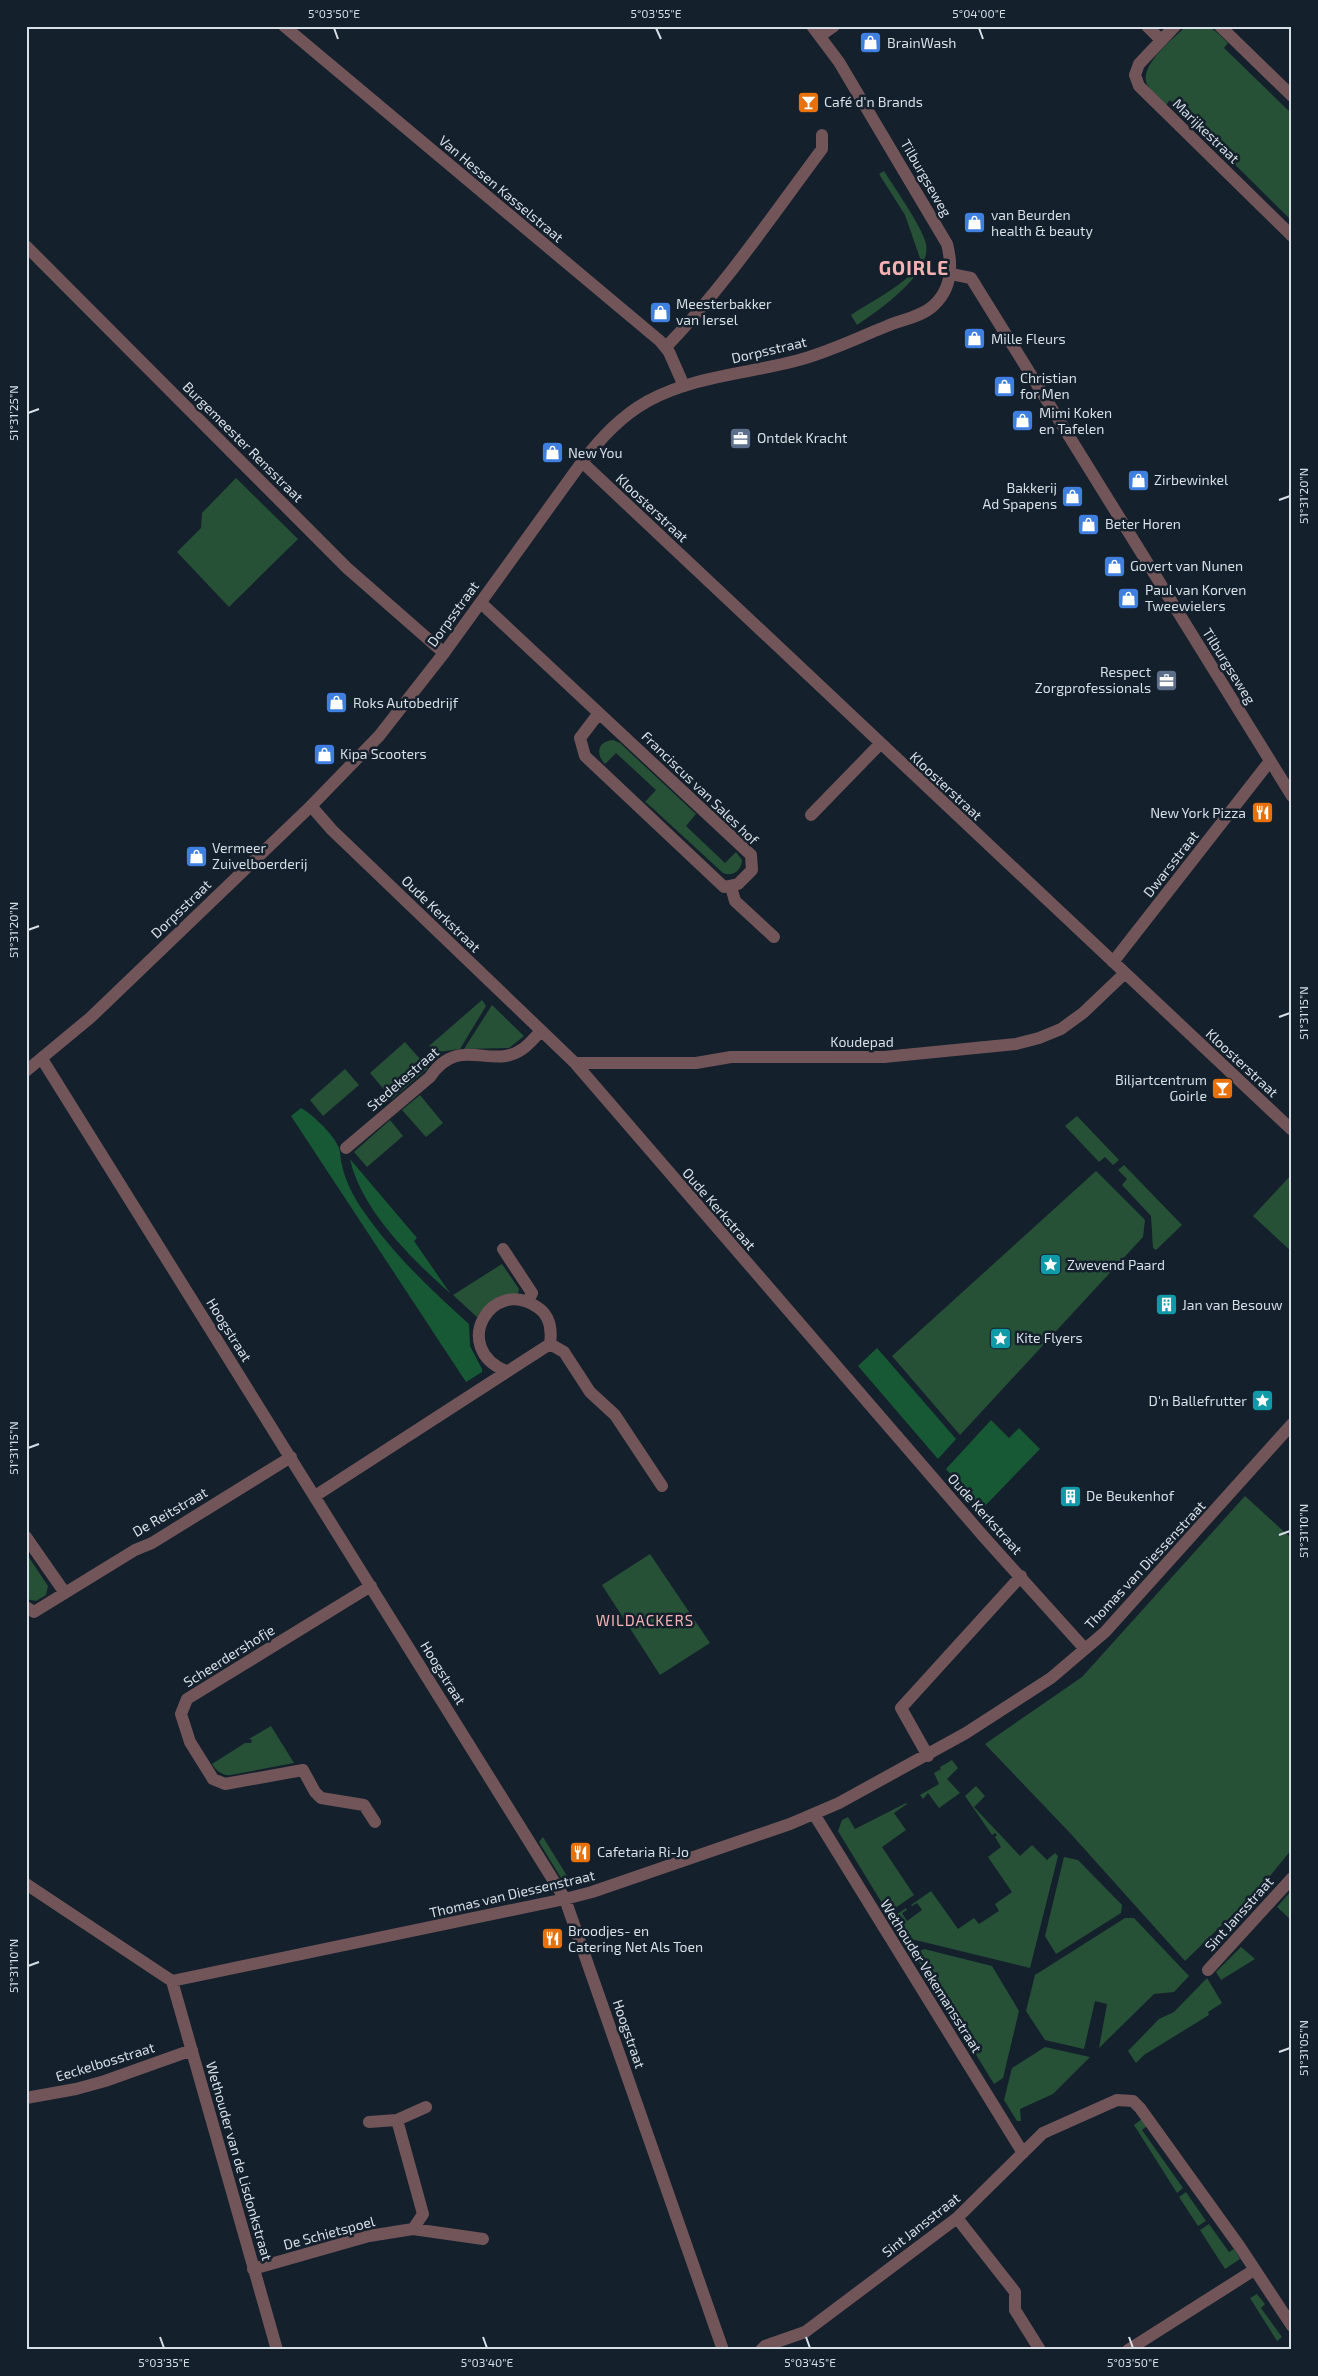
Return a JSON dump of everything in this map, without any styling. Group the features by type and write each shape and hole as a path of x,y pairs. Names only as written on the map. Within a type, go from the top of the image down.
{"street":[{"name":"Van Hessen Kasselstraat","path":"284,26 666,347 684,386"},
{"path":"817,31 834,26"},
{"path":"1147,26 1161,40"},
{"name":"Marijkestraat","path":"1175,26 1139,64 1135,76 1139,86 1292,236"},
{"path":"1220,26 1292,96"},
{"name":"Tilburgseweg","path":"817,31 864,103 947,244 951,259 951,274 971,278 1292,796"},
{"path":"666,347 705,304 822,150 822,135"},
{"name":"Burgemeester Rensstraat","path":"26,246 347,568 444,653"},
{"name":"Dorpsstraat","path":"26,1070 42,1059 90,1018 311,806 379,736 444,653 598,441 621,419 649,401 684,386 713,377 797,361 914,316 932,307 945,291 951,274"},
{"name":"Kloosterstraat","path":"582,462 770,639 774,645 1292,1130"},
{"name":"Franciscus van Sales hof","path":"481,603 751,855 752,870 738,884 731,887"},
{"path":"599,713 580,738 585,756 724,887 731,887 735,901 774,937"},
{"path":"811,815 880,744"},
{"name":"Dwarsstraat","path":"1113,962 1270,761"},
{"name":"Oude Kerkstraat","path":"311,806 346,843 575,1063 984,1537 1085,1649"},
{"name":"Koudepad","path":"575,1063 696,1063 731,1057 884,1057 1016,1044 1039,1038 1061,1029 1083,1013 1125,973"},
{"name":"Stedekestraat","path":"346,1148 430,1077 437,1066 450,1057 506,1055 521,1051 541,1031"},
{"name":"Hoogstraat","path":"42,1059 565,1899 723,2350"},
{"path":"503,1249 532,1294 528,1301"},
{"path":"315,1496 488,1386 506,1371 550,1344 552,1333 548,1320 540,1308 528,1301 514,1299 500,1302 489,1310 481,1321 478,1337 482,1352 488,1361 506,1371"},
{"path":"550,1344 564,1352 590,1392 614,1415 662,1486"},
{"name":"Thomas van Diessenstraat","path":"172,1981 592,1892 814,1814 839,1803 928,1756 1051,1678 1105,1632 1292,1424"},
{"name":"De Reitstraat","path":"26,1607 34,1612 135,1550 152,1543 290,1457"},
{"path":"26,1538 65,1593"},
{"path":"928,1756 901,1708 1021,1576"},
{"name":"Scheerdershofje","path":"371,1586 187,1699 181,1714 190,1742 213,1779 225,1784 303,1770 315,1792 321,1798 364,1805 375,1822"},
{"name":"Wethouder Vekemansstraat","path":"814,1814 1023,2153"},
{"name":"Sint Jansstraat","path":"1208,1970 1292,1878"},
{"path":"26,1884 172,1981"},
{"name":"Wethouder van de Lisdonkstraat","path":"172,1981 277,2350"},
{"name":"Eeckelbosstraat","path":"26,2098 76,2089 104,2081 192,2050"},
{"name":"Sint Jansstraat","path":"761,2350 765,2346 805,2332 957,2218 1043,2133 1117,2100 1133,2101 1140,2108 1252,2266"},
{"path":"369,2122 398,2120 426,2107"},
{"path":"398,2120 423,2214 413,2229"},
{"path":"957,2218 1015,2292 1015,2310 1040,2350"},
{"name":"De Schietspoel","path":"253,2269 368,2236 413,2229 483,2239"},
{"path":"1128,2350 1252,2266 1292,2326"}],"green space":[{"path":"1187,26 1206,27 1218,33 1228,43 1224,48 1292,114 1292,221 1170,100 1166,105 1153,93 1147,84 1148,69 1159,52"},
{"path":"884,171 920,228 926,244 926,255 913,279 890,301 857,325 851,315 899,284 916,269 921,261 905,215 879,174"},
{"path":"236,478 298,539 229,607 177,552 201,528 202,513"},
{"path":"613,740 620,743 696,814 686,826 725,863 736,852 742,860 736,872 733,874 723,873 645,802 656,790 616,753 605,764 599,752 601,745"},
{"path":"482,1000 486,1006 460,1049 438,1052 429,1046"},
{"path":"492,1005 524,1036 509,1048 464,1049"},
{"path":"405,1042 428,1068 392,1099 370,1073"},
{"path":"345,1069 359,1085 323,1116 310,1100"},
{"path":"420,1095 443,1123 426,1137 402,1110"},
{"path":"301,1108 322,1125 336,1141 343,1171 350,1188 359,1204 386,1241 412,1270 469,1324 470,1346 482,1372 466,1382 291,1116"},
{"path":"1077,1116 1119,1160 1113,1165 1105,1157 1099,1162 1065,1126"},
{"path":"390,1120 403,1136 367,1167 354,1152"},
{"path":"350,1159 417,1238 414,1241 450,1293 390,1233 365,1197"},
{"path":"1124,1165 1182,1225 1156,1250 1153,1248 1151,1216 1122,1185 1127,1179 1118,1170"},
{"path":"1096,1171 1145,1220 1143,1237 960,1435 892,1356"},
{"path":"1292,1174 1292,1252 1253,1216"},
{"path":"502,1264 519,1289 518,1294 499,1297 489,1303 477,1317 453,1295"},
{"path":"877,1348 956,1439 938,1459 858,1366"},
{"path":"991,1420 1009,1438 1019,1428 1040,1449 982,1509 946,1469"},
{"path":"1245,1496 1292,1539 1292,1849 1261,1887 1185,1961 1070,1833 985,1744 1082,1677"},
{"path":"26,1553 48,1586 46,1595 36,1601 26,1599"},
{"path":"650,1554 710,1643 660,1675 602,1585"},
{"path":"271,1726 294,1763 231,1775 223,1774 214,1767 212,1764 245,1743 251,1743 252,1740 249,1739"},
{"path":"952,1760 958,1768 947,1779 960,1793 939,1808 928,1793 923,1799 920,1795 939,1784 934,1773"},
{"path":"976,1786 985,1796 974,1807 1020,1856 1032,1845 1047,1860 1055,1853 1058,1856 1030,1968 903,1937 891,1918 906,1908 907,1910 902,1913 907,1921 922,1910 917,1903 911,1905 931,1891 958,1929 974,1918 979,1924 999,1911 995,1904 1012,1892 988,1857 1001,1847 995,1837 997,1835 995,1833 992,1835 965,1796"},
{"path":"906,1803 894,1813 906,1830 882,1847 914,1895 888,1913 838,1831 842,1820 848,1817 855,1829"},
{"path":"543,1837 572,1884 568,1884 561,1878 539,1842"},
{"path":"1064,1857 1078,1860 1122,1905 1121,1913 1056,1954 1045,1936"},
{"path":"1292,1890 1292,1919 1291,1920 1277,1907"},
{"path":"1125,1918 1134,1918 1189,1976 1174,1992 1154,1994 1099,2048 1107,2004 1095,2001 1084,2049 1045,2040 1026,2011 1035,1975"},
{"path":"1241,1947 1255,1959 1221,1980 1216,1972"},
{"path":"924,1949 992,1966 1019,2011 1003,2078 994,2084 943,2001 935,1998 937,1991 914,1954"},
{"path":"1207,1978 1222,2003 1208,2012 1209,2015 1144,2055 1136,2063 1128,2051 1159,2019 1174,2012"},
{"path":"1045,2047 1090,2057 1053,2094 1020,2109 1021,2121 1017,2121 1004,2100 1012,2068"},
{"path":"1142,2119 1147,2126 1142,2130 1183,2188 1177,2193 1134,2125"},
{"path":"1186,2192 1206,2221 1198,2226 1179,2197"},
{"path":"1209,2224 1229,2252 1234,2249 1240,2259 1225,2269 1200,2230"},
{"path":"1257,2294 1265,2304 1261,2308 1282,2337 1277,2341 1250,2298"}],"place":[{"name":"BrainWash","path":"871,43"},
{"name":"Café d'n Brands","path":"808,102"},
{"name":"van Beurden health & beauty","path":"975,223"},
{"name":"Meesterbakker van Iersel","path":"660,312"},
{"name":"Mille Fleurs","path":"975,339"},
{"name":"Christian for Men","path":"1004,386"},
{"name":"Mimi Koken en Tafelen","path":"1023,421"},
{"name":"Ontdek Kracht","path":"741,438"},
{"name":"New You","path":"552,453"},
{"name":"Zirbewinkel","path":"1138,480"},
{"name":"Bakkerij Ad Spapens","path":"1073,496"},
{"name":"Beter Horen","path":"1089,524"},
{"name":"Govert van Nunen","path":"1114,566"},
{"name":"Paul van Korven Tweewielers","path":"1129,598"},
{"name":"Respect Zorgprofessionals","path":"1167,680"},
{"name":"Roks Autobedrijf","path":"337,703"},
{"name":"Kipa Scooters","path":"324,754"},
{"name":"New York Pizza","path":"1262,813"},
{"name":"Vermeer Zuivelboerderij","path":"196,856"},
{"name":"Biljartcentrum Goirle","path":"1223,1088"},
{"name":"Zwevend Paard","path":"1051,1265"},
{"name":"Jan van Besouw","path":"1166,1305"},
{"name":"Kite Flyers","path":"1000,1338"},
{"name":"D'n Ballefrutter","path":"1263,1401"},
{"name":"De Beukenhof","path":"1070,1496"},
{"name":"Cafetaria Ri-Jo","path":"581,1852"},
{"name":"Broodjes- en Catering Net Als Toen","path":"552,1939"}],"district":[{"name":"GOIRLE","path":"914,268"},
{"name":"WILDACKERS","path":"645,1621"}]}
